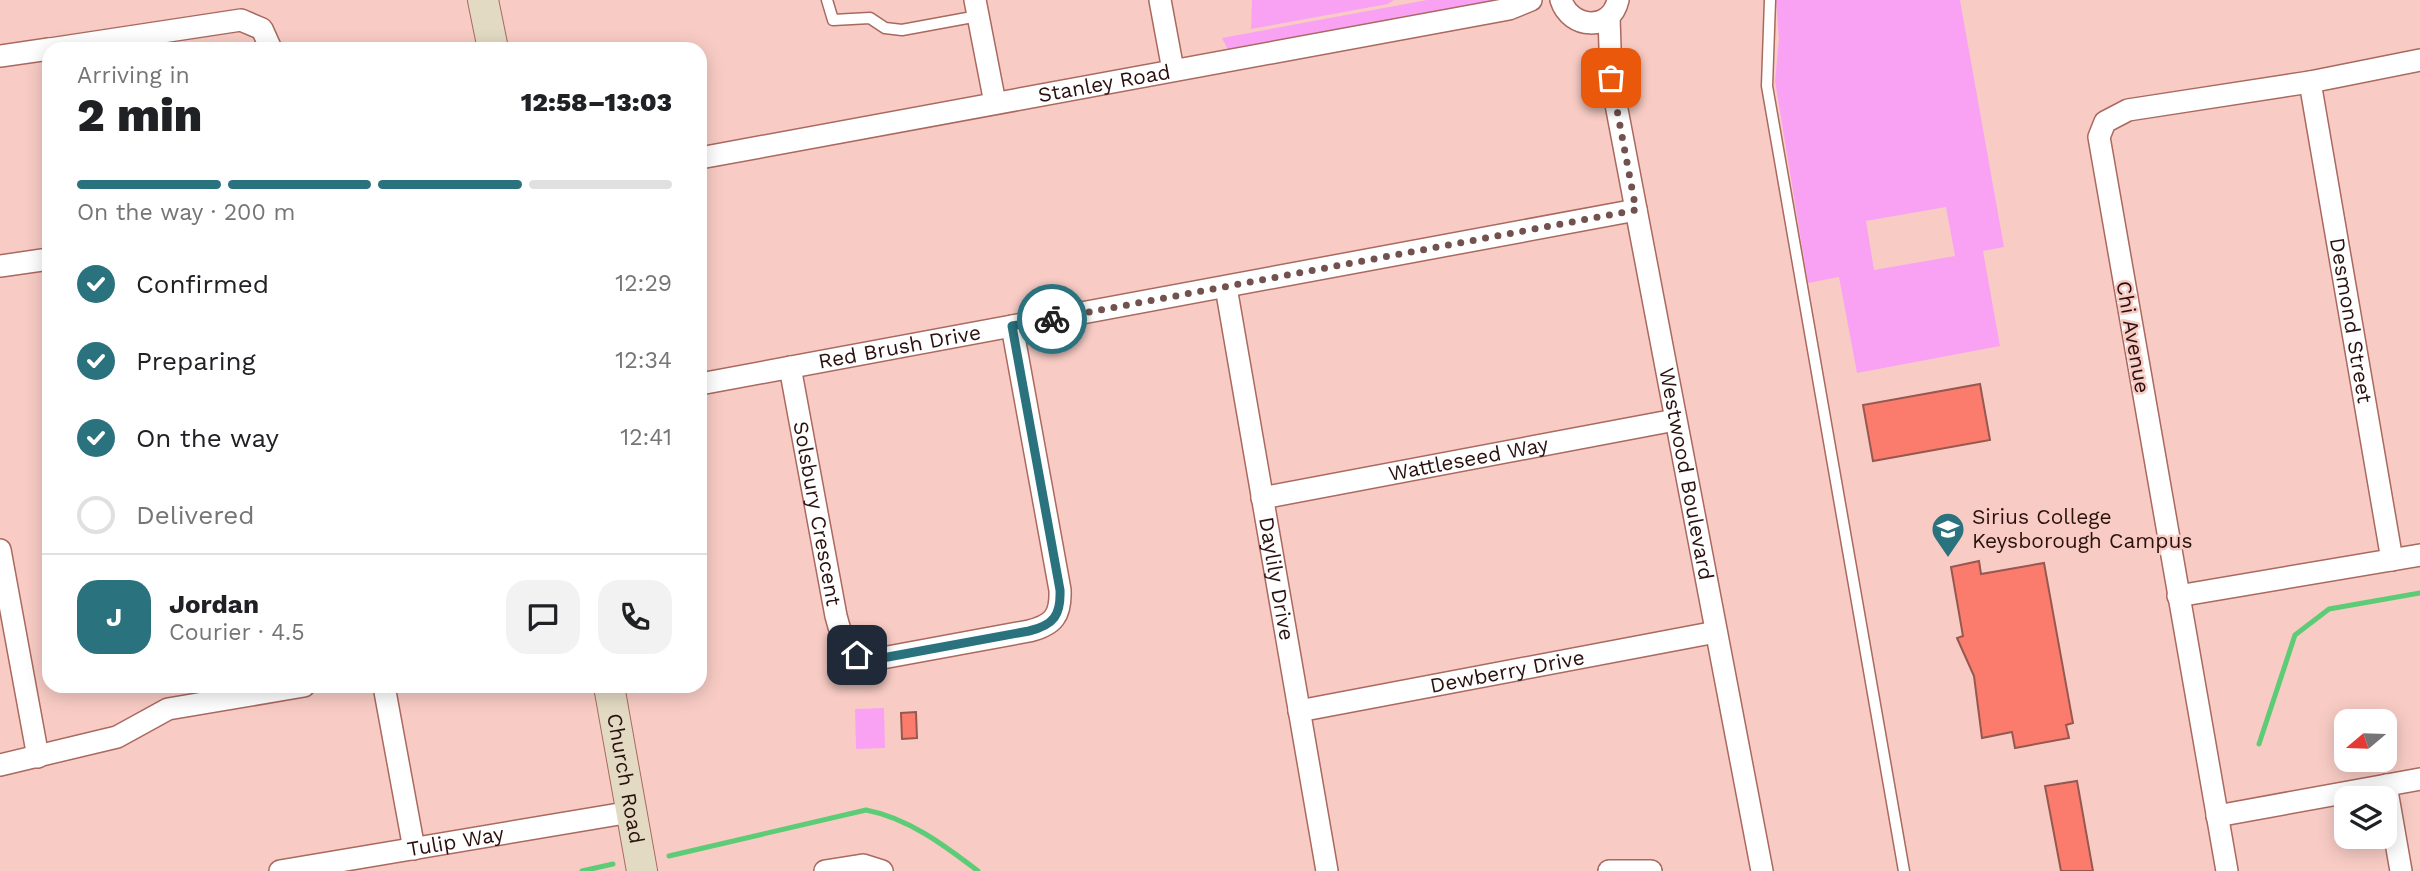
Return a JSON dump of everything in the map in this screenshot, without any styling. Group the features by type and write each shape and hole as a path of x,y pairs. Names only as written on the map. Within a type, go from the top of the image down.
{"main road":[{"path":"483,0 492,42"},
{"name":"Church Road","path":"610,693 642,871"}],"street":[{"path":"1160,0 1173,70"},
{"name":"Stanley Road","path":"707,157 1508,9 1531,0"},
{"name":"Stanley Road","path":"1508,9 1571,13 1601,22 1617,5"},
{"name":"Westwood Boulevard","path":"1611,78 1617,5"},
{"path":"977,8 995,103"},
{"name":"Westwood Boulevard","path":"1571,13 1600,51 1611,78 1762,871"},
{"path":"95,42 241,20 257,24 268,42"},
{"path":"0,56 42,50"},
{"name":"Chi Avenue","path":"2227,871 2099,137 2105,122 2128,110 2310,82 2420,60"},
{"name":"Desmond Street","path":"2310,82 2392,560"},
{"name":"Red Brush Drive","path":"707,383 1636,210"},
{"path":"0,266 42,260"},
{"name":"Daylily Drive","path":"1226,287 1327,871"},
{"name":"Solsbury Crescent","path":"790,367 836,616 848,647 860,657 877,659 1016,634 1047,626 1059,613 1061,603 1012,326"},
{"name":"Wattleseed Way","path":"1262,498 1675,420"},
{"path":"0,550 38,757"},
{"path":"2178,596 2420,555"},
{"name":"Dewberry Drive","path":"1299,711 1716,632"},
{"path":"0,765 117,737 169,709 263,693"},
{"path":"385,693 414,849"},
{"path":"2217,816 2420,779"},
{"path":"2386,785 2401,871"},
{"name":"Tulip Way","path":"280,871 631,812"},
{"path":"825,871 863,865 882,871"},
{"path":"1609,871 1651,871"}],"lane":[{"path":"827,0 834,20 870,18 885,28 902,30 977,8"},
{"path":"1770,0 1767,86 1905,871"}],"shaded area":[{"path":"1252,0 1394,0 1388,4 1251,29"},
{"path":"1427,0 1501,0 1228,50 1222,38"},
{"path":"1776,0 1960,0 2004,247 1983,251 2000,346 1857,373 1839,277 1808,283 1775,81 1779,39","holes":["1946,207 1955,256 1874,270 1866,221"]},
{"path":"884,708 885,748 856,749 855,709"}],"building":[{"path":"1980,384 1990,440 1873,461 1863,405"},
{"path":"1979,561 1981,574 2044,563 2073,723 2066,725 2069,738 2015,748 2012,732 1982,738 1974,676 1957,638 1963,636 1951,567"},
{"path":"916,712 917,738 902,739 901,713"},
{"path":"2077,781 2093,871 2061,871 2045,786"}],"waterway":[{"path":"2259,744 2295,635 2329,609 2420,593"},
{"path":"669,856 866,810 911,826 939,842 978,871"},
{"path":"582,871 613,864"}],"way so far":[{"path":"1052,319 1636,210 1611,78"}],"place":[{"name":"Sirius College Keysborough Campus","path":"1948,559"}],"route":[{"path":"857,655 877,659 1039,629 1053,622 1059,613 1060,590 1012,326 1052,319"}]}
